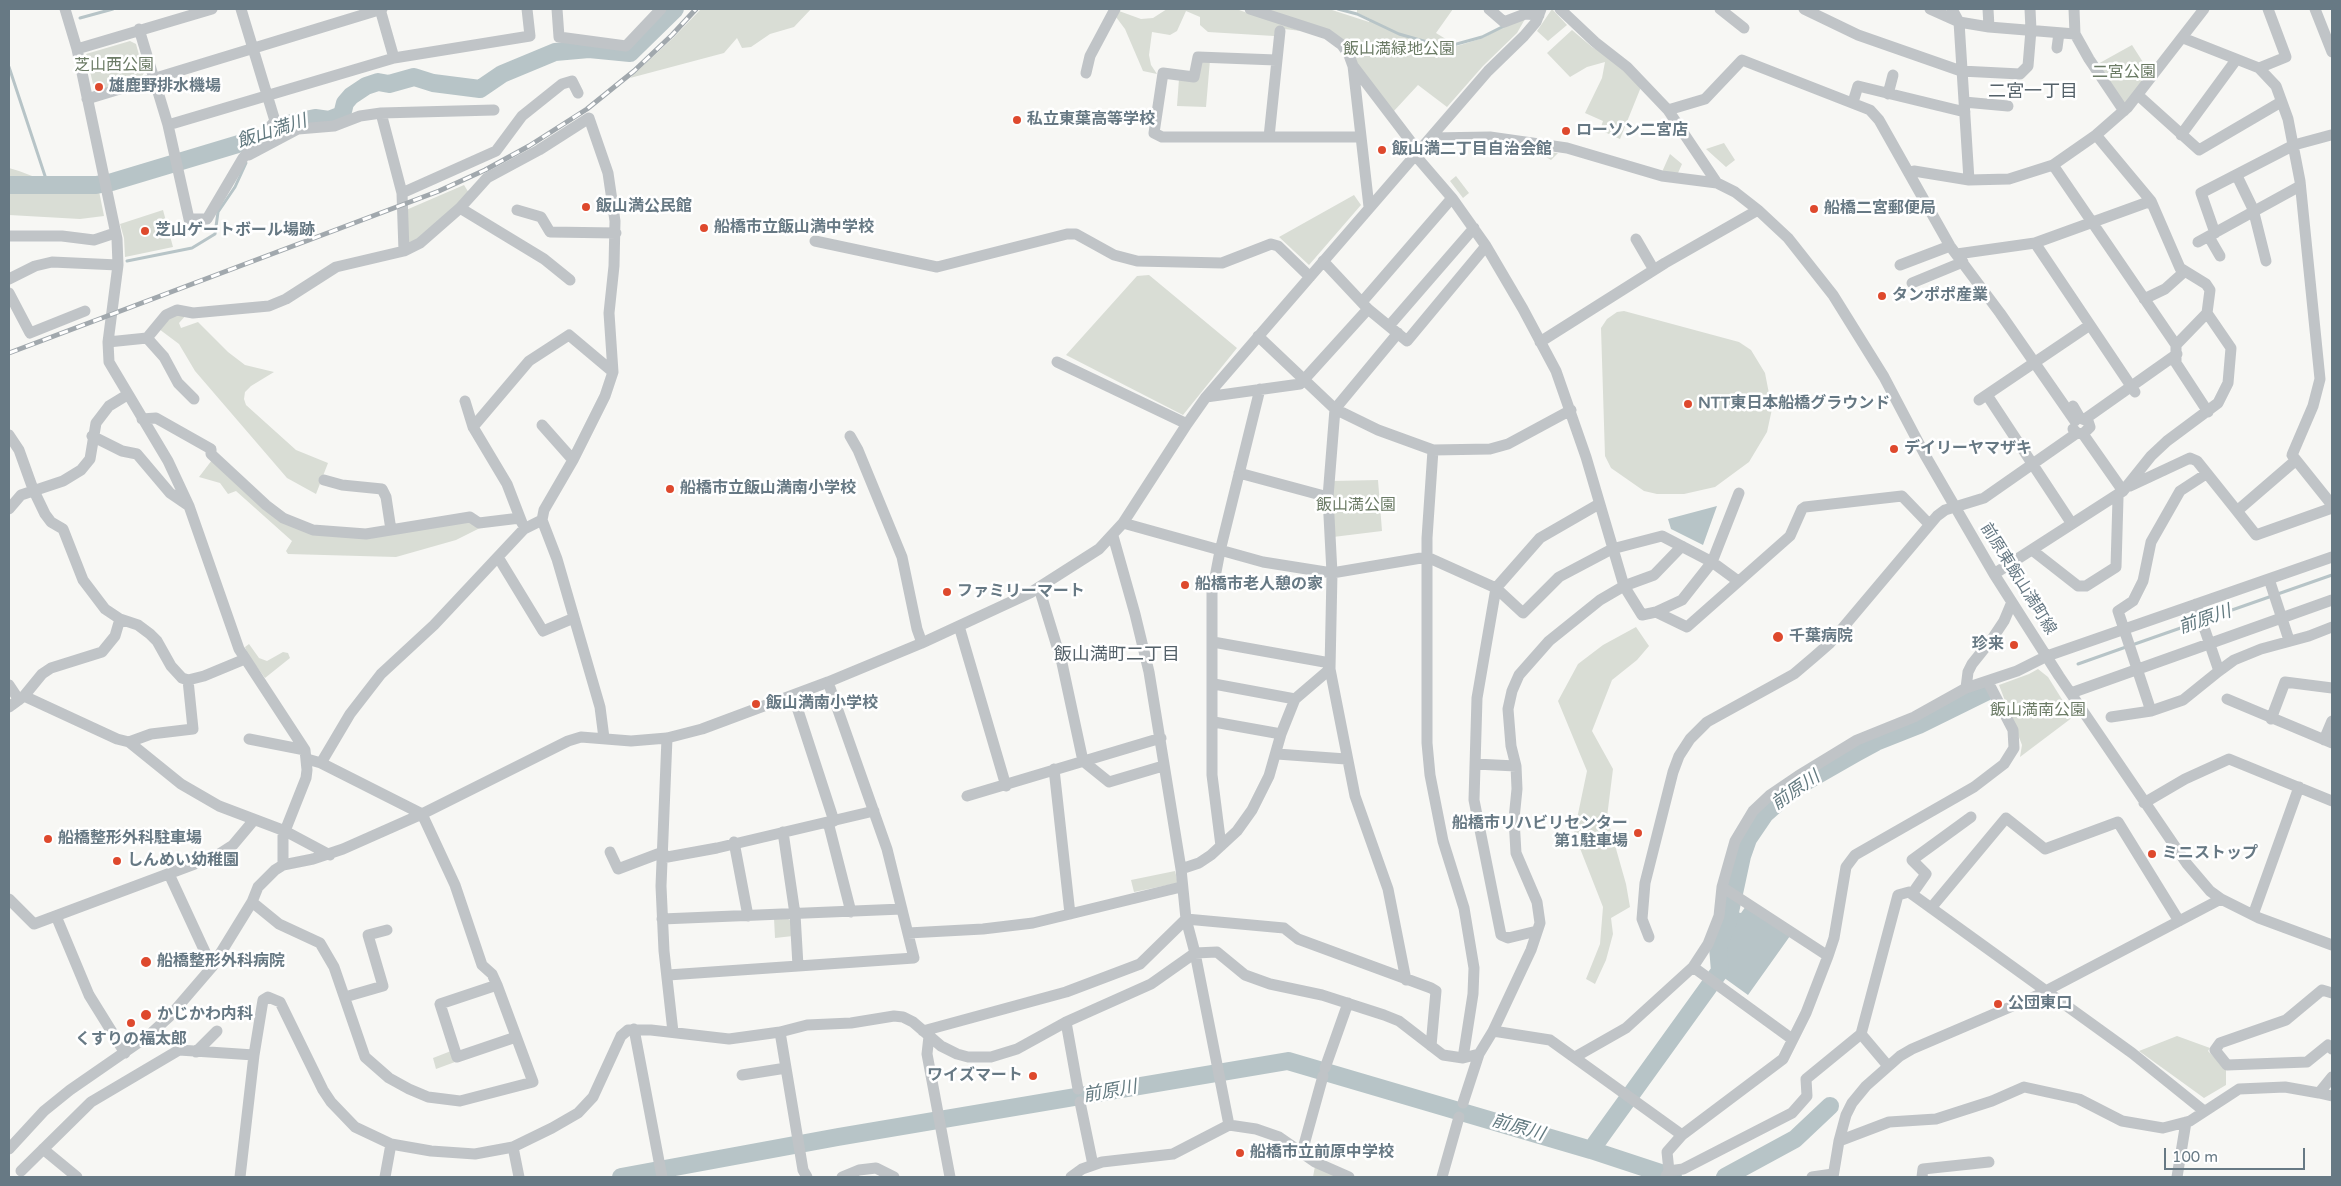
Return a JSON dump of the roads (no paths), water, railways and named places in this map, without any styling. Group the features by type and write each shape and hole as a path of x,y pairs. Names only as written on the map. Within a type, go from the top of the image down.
{"street":[{"path":"66,9 77,49 115,233 118,265 108,342 109,362 168,461 189,506 234,638 244,659 306,754 306,778 282,842 283,865"},
{"path":"77,49 212,9"},
{"path":"139,30 168,125 189,219 207,219 243,158 275,121 241,9"},
{"path":"87,99 381,9 394,58"},
{"path":"168,125 394,58 530,36 527,9"},
{"path":"558,9 558,37 626,46 661,9"},
{"path":"1086,73 1090,56 1115,9"},
{"path":"1250,9 1327,34 1342,45 1353,66 1486,246 1523,309 1556,372 1571,410 1624,586 1642,615 1656,612 1682,600 1712,562 1740,493"},
{"path":"1489,9 1504,22 1525,14 1540,12"},
{"path":"1560,9 1594,42 1627,67 1668,110 1717,183"},
{"path":"1720,9 1744,28"},
{"path":"1804,9 1858,36 1961,71 2020,74 2028,66 2031,30 2030,9"},
{"path":"1930,9 1959,22 1989,27 2075,34"},
{"path":"1952,9 1959,22 1970,180"},
{"path":"1988,9 1989,27"},
{"path":"2074,9 2075,34 2089,59 2124,111"},
{"path":"1910,173 1914,171 1970,180 2009,179 2053,165 2096,135 2139,96 2204,9"},
{"path":"2259,68 2286,57 2268,9"},
{"path":"2315,9 2332,52"},
{"path":"9,1149 44,1111 78,1084 124,1053 169,1017 212,967 252,902 258,887 275,870 283,865 330,855 422,814 568,741 581,737 631,741 667,738 702,729 828,682 922,643 1039,588 1099,549 1124,523 1206,397 1488,70 1524,36 1540,12"},
{"path":"1269,137 1280,31"},
{"path":"2057,48 2059,33"},
{"path":"1994,574 2122,491 2190,458 2197,461 2256,535 2332,506 2292,455 2303,431 2320,379 2300,186 2288,119 2276,86 2259,68 2183,38"},
{"path":"1276,60 1198,57 1194,77 1163,73 1154,132 1162,137 1361,137"},
{"path":"1668,110 1705,99 1742,60 1870,110 1878,120 1957,254 2081,426 2122,491"},
{"path":"2181,135 2236,60"},
{"path":"1353,66 1369,207"},
{"path":"1888,94 1893,75"},
{"path":"402,193 496,151 522,116 562,84 572,81 578,93"},
{"path":"1853,102 1858,86 1888,94 1965,107 2008,106"},
{"path":"2139,96 2198,150 2281,102"},
{"path":"243,158 298,129 334,126 360,116 381,113 494,110"},
{"path":"381,113 402,193 404,251"},
{"path":"108,342 147,338 166,315 177,310 193,312 269,306 286,299 336,267 404,251 420,243 460,208 487,178 539,150 588,118 608,174 616,233 609,313 613,372 605,396 573,460 544,510 542,520 557,559 600,707 604,738"},
{"path":"1648,937 1642,919 1642,898 1673,772 1683,748 1706,722 1794,674 1842,629 1929,524 1945,510 1984,498 2133,389 2176,354 2207,313 2210,290 2206,284 2184,272 2170,248 2151,201 2096,135"},
{"path":"2220,256 2201,194 2294,145 2331,135"},
{"path":"1431,138 1490,137 1558,147 1662,176 1717,183"},
{"path":"2053,165 2144,299 2208,412"},
{"path":"2237,176 2254,212 2266,261"},
{"name":"前原東飯山満町線","path":"1717,183 1735,192 1788,238 1833,295 1884,377 1954,508 1994,574 2071,693 2187,864 2210,891 2221,899 2253,915 2332,945"},
{"path":"2198,242 2300,186"},
{"path":"1206,397 1300,384 1305,380 1452,198"},
{"path":"1900,264 2035,243 2151,201"},
{"path":"460,208 544,260 570,280"},
{"path":"517,210 541,217 550,232 616,233"},
{"path":"1540,342 1654,270 1758,210"},
{"path":"1406,980 1388,889 1355,796 1346,759 1330,666 1332,573 1328,496 1335,409 1393,330 1474,228"},
{"path":"9,236 62,236 94,240 115,233"},
{"path":"815,241 937,267 1067,234 1076,234 1114,256 1137,261 1222,263 1271,244 1278,246 1310,277"},
{"path":"1636,239 1654,270"},
{"path":"2035,243 2133,389"},
{"path":"1323,261 1365,305 1407,341 1486,246"},
{"path":"1912,283 1957,254"},
{"path":"9,279 35,266 52,262 118,265"},
{"path":"2144,299 2165,289 2184,272"},
{"path":"9,293 30,333 85,311"},
{"path":"2032,550 2078,586 2086,586 2116,567 2118,498 2122,491 2151,456 2167,441 2208,412 2225,392 2231,348 2207,313"},
{"path":"2072,524 2031,462 1983,398 2090,325"},
{"path":"473,428 528,361 569,335 613,372"},
{"path":"1258,336 1335,409 1378,430 1433,450 1474,450 1508,444 1571,410"},
{"path":"147,338 164,357 178,383 194,399"},
{"path":"1057,362 1187,424"},
{"path":"1222,846 1212,775 1214,684 1212,593 1220,550 1260,389"},
{"path":"9,509 21,495 63,481 81,470 90,459 92,436 100,416 109,406 127,395"},
{"path":"465,400 473,428 507,484 522,523"},
{"path":"142,419 156,418 211,450 211,454 234,477 283,518 313,530 366,534 470,517 479,523 522,523 542,520"},
{"path":"542,425 573,460"},
{"path":"9,435 19,450 33,490 45,514 52,522 63,529 75,565 94,596 105,609 120,618 138,625 150,634 157,641 177,674 188,680 204,676 244,659"},
{"path":"92,436 122,451 137,454 170,493 189,506"},
{"path":"850,436 858,450 902,557 917,629 922,643"},
{"path":"1433,450 1428,502 1426,710 1430,775 1444,841 1464,908 1474,968 1473,994 1463,1058"},
{"path":"2237,512 2295,461"},
{"path":"1240,473 1328,496"},
{"path":"2151,711 2118,611 2133,601 2144,581 2151,542 2180,491 2206,474"},
{"path":"324,480 342,485 382,489 386,497 391,530"},
{"path":"1656,612 1687,627 1790,536 1802,509 1805,507 1902,496 1929,524"},
{"path":"1537,931 1508,938 1501,935 1474,800 1477,698 1496,588 1540,538 1599,504"},
{"path":"321,763 350,714 381,674 434,625 498,557 522,523"},
{"path":"1124,523 1263,562 1332,573 1428,557 1496,588 1523,613 1559,577 1612,548 1662,536 1712,562 1738,581"},
{"path":"1113,536 1135,614 1161,738 1181,869 1181,887 1186,919 1195,953 1228,1125"},
{"path":"1463,1103 1479,1054 1493,1031 1531,950 1540,924 1537,902 1516,853 1514,819 1516,766 1510,746 1508,709 1512,691 1519,675 1549,641 1600,600 1624,586 1654,575 1682,546"},
{"path":"498,557 543,630 574,618"},
{"path":"1575,1057 1626,1028 1673,983 1693,967 1708,944 1718,916 1722,887 1735,841 1753,811 1770,795 1857,740 1914,717 1966,688 2017,672 2047,656 2332,557"},
{"path":"2269,579 2289,640"},
{"path":"1039,588 1062,664 1083,761 1109,782 1164,766"},
{"path":"2071,693 2332,600"},
{"path":"1966,688 1968,672 1972,664 2004,621 2012,602"},
{"path":"2196,604 2219,671"},
{"path":"17,701 42,674 51,668 102,652 115,636 120,618"},
{"path":"959,626 1006,786"},
{"path":"2111,717 2151,711 2183,700 2234,660 2332,627"},
{"path":"1213,642 1330,666"},
{"path":"1181,869 1199,863 1237,832 1252,810 1269,776 1277,754 1280,734 1295,699 1330,666"},
{"path":"129,742 151,734 193,729 188,680"},
{"path":"668,975 914,958 887,849 828,682"},
{"path":"1988,682 2013,730 2014,748 2004,764 1974,787 1855,855 1846,867 1834,938 1828,956 1806,1013 1783,1059 1682,1135 1667,1152 1667,1174 1683,1169 1792,1113 1807,1096 1806,1079 1861,1034 1898,895 1909,892 2132,1053 2204,1111"},
{"path":"2271,719 2285,682 2332,688"},
{"path":"1214,684 1295,699"},
{"path":"9,685 17,701 129,742 181,784 219,806 285,831 330,855"},
{"path":"793,695 831,821 851,912"},
{"path":"2227,699 2328,742 2332,721"},
{"path":"1214,722 1280,734"},
{"path":"667,738 662,855 662,919 673,1032"},
{"path":"967,796 1006,786 1054,769 1161,738"},
{"path":"249,740 306,754 422,814 455,885 482,965 492,974 497,985 532,1082 460,1101 428,1096 409,1089 389,1078 365,1058 334,967 320,943 278,924 252,902"},
{"path":"1277,754 1346,759"},
{"path":"2144,802 2225,759 2332,801"},
{"path":"1475,764 1516,766"},
{"path":"1054,769 1070,914"},
{"path":"2253,915 2299,787"},
{"path":"610,852 618,869 662,855 716,848 734,842 874,811"},
{"path":"1912,894 1926,874 1912,860 1971,817"},
{"path":"1931,908 2006,818 2045,849 2118,822 2178,921"},
{"path":"9,899 34,924 216,856 233,845 254,820"},
{"path":"783,832 795,914 798,966"},
{"path":"734,842 748,916"},
{"path":"169,874 212,967"},
{"path":"908,934 1033,923 1181,887"},
{"path":"1722,887 1828,956"},
{"path":"1812,1177 1833,1176 1839,1141 1846,1115 1852,1103 1866,1086 1888,1066 1912,1049 2046,992 2221,899"},
{"path":"662,919 902,909"},
{"path":"56,916 89,995 124,1053"},
{"path":"926,1034 1066,992 1140,964 1186,919 1284,928 1298,939 1436,991 1431,1046"},
{"path":"345,997 383,986 368,935 387,930"},
{"path":"240,1177 254,1055 263,1000 268,997 275,998 280,1002 331,1102 354,1127 391,1144 431,1151 475,1154 513,1147 565,1121 586,1105 593,1097 621,1036 628,1030 673,1032 729,1039 780,1032 806,1025 851,1024 894,1016 903,1017 913,1022 941,1046 957,1054 968,1057 990,1057 1017,1049 1066,1022 1152,984 1195,953 1217,952 1245,975 1348,1003 1399,1021 1443,1056 1463,1058 1479,1054"},
{"path":"1693,967 1792,1039"},
{"path":"497,985 440,1004 457,1057 516,1037"},
{"path":"2332,993 2322,990 2286,1020 2220,1043 2216,1050 2227,1064 2307,1062 2328,1045 2332,1050"},
{"path":"1302,1152 1324,1072 1348,1003"},
{"path":"1066,1022 1078,1089"},
{"path":"634,1029 661,1172"},
{"path":"196,1052 217,1031"},
{"path":"1493,1031 1550,1040 1682,1135"},
{"path":"780,1032 800,1151 807,1177"},
{"path":"926,1034 926,1054 950,1177"},
{"path":"1861,1034 1888,1066"},
{"path":"21,1171 91,1102 179,1050 254,1055"},
{"path":"742,1075 786,1068"},
{"path":"2319,1092 2332,1077"},
{"path":"1839,1141 1889,1122 1936,1119 1992,1102 2024,1087 2078,1099 2122,1122 2163,1128 2186,1122 2238,1089 2285,1087 2332,1096"},
{"path":"1080,1102 1093,1165"},
{"path":"1442,1177 1459,1117"},
{"path":"2177,1177 2186,1122"},
{"path":"1071,1177 1082,1169 1102,1162 1173,1154 1228,1125 1256,1129 1279,1137 1315,1162 1349,1177"},
{"path":"385,1177 391,1144"},
{"path":"513,1147 519,1177"},
{"path":"43,1148 77,1177"},
{"path":"1922,1177 1923,1169 1990,1162"},
{"path":"842,1177 860,1170 876,1168 894,1177"}],"waterway":[{"path":"80,18 113,9"},
{"name":"飯山満川","path":"9,185 96,185 112,182 265,136 283,129 292,123 315,118 329,120 342,115 345,103 351,96 366,86 378,82 389,84 414,77 433,83 480,89 502,74 555,52 589,49 630,53 675,9"},
{"path":"1338,9 1357,14 1399,34 1434,44 1453,45 1482,37 1506,25"},
{"path":"9,67 48,185"},
{"path":"127,261 192,248 215,234 218,212 235,187 246,163"},
{"name":"前原川","path":"2132,645 2332,575"},
{"name":"前原川","path":"2078,664 2126,647"},
{"name":"前原川","path":"621,1177 838,1137 1288,1061 1591,1150 1720,971 1718,947 1728,921 1742,856 1748,839 1765,814 1793,789 1856,753 1988,691"},
{"name":"前原川","path":"1725,1177 1795,1139 1830,1106"},
{"name":"前原川","path":"1591,1150 1673,1177"}],"railway":[{"path":"9,353 439,191 485,170 529,146 587,109 634,71 696,9"}],"place":[{"name":"雄鹿野排水機場","path":"99,87"},
{"name":"私立東葉高等学校","path":"1017,120"},
{"name":"ローソン二宮店","path":"1566,131"},
{"name":"飯山満二丁目自治会館","path":"1382,150"},
{"name":"飯山満公民館","path":"586,207"},
{"name":"船橋二宮郵便局","path":"1814,209"},
{"name":"船橋市立飯山満中学校","path":"704,228"},
{"name":"芝山ゲートボール場跡","path":"145,231"},
{"name":"タンポポ産業","path":"1882,296"},
{"name":"NTT東日本船橋グラウンド","path":"1688,404"},
{"name":"デイリーヤマザキ","path":"1894,449"},
{"name":"船橋市立飯山満南小学校","path":"670,489"},
{"name":"船橋市老人憩の家","path":"1185,585"},
{"name":"ファミリーマート","path":"947,592"},
{"name":"千葉病院","path":"1778,637"},
{"name":"珍来","path":"2014,645"},
{"name":"飯山満南小学校","path":"756,704"},
{"name":"船橋市リハビリセンター 第1駐車場","path":"1638,833"},
{"name":"船橋整形外科駐車場","path":"48,839"},
{"name":"ミニストップ","path":"2152,854"},
{"name":"しんめい幼稚園","path":"117,861"},
{"name":"船橋整形外科病院","path":"146,962"},
{"name":"公団東口","path":"1998,1004"},
{"name":"かじかわ内科","path":"146,1015"},
{"name":"くすりの福太郎","path":"131,1023"},
{"name":"ワイズマート","path":"1033,1076"},
{"name":"船橋市立前原中学校","path":"1240,1153"}],"district":[{"name":"二宮一丁目","path":"2033,92"},
{"name":"飯山満町二丁目","path":"1117,655"}],"park label":[{"name":"飯山満緑地公園","path":"1399,50"},
{"name":"芝山西公園","path":"114,66"},
{"name":"二宮公園","path":"2124,73"},
{"name":"飯山満公園","path":"1356,506"},
{"name":"飯山満南公園","path":"2038,711"}]}
